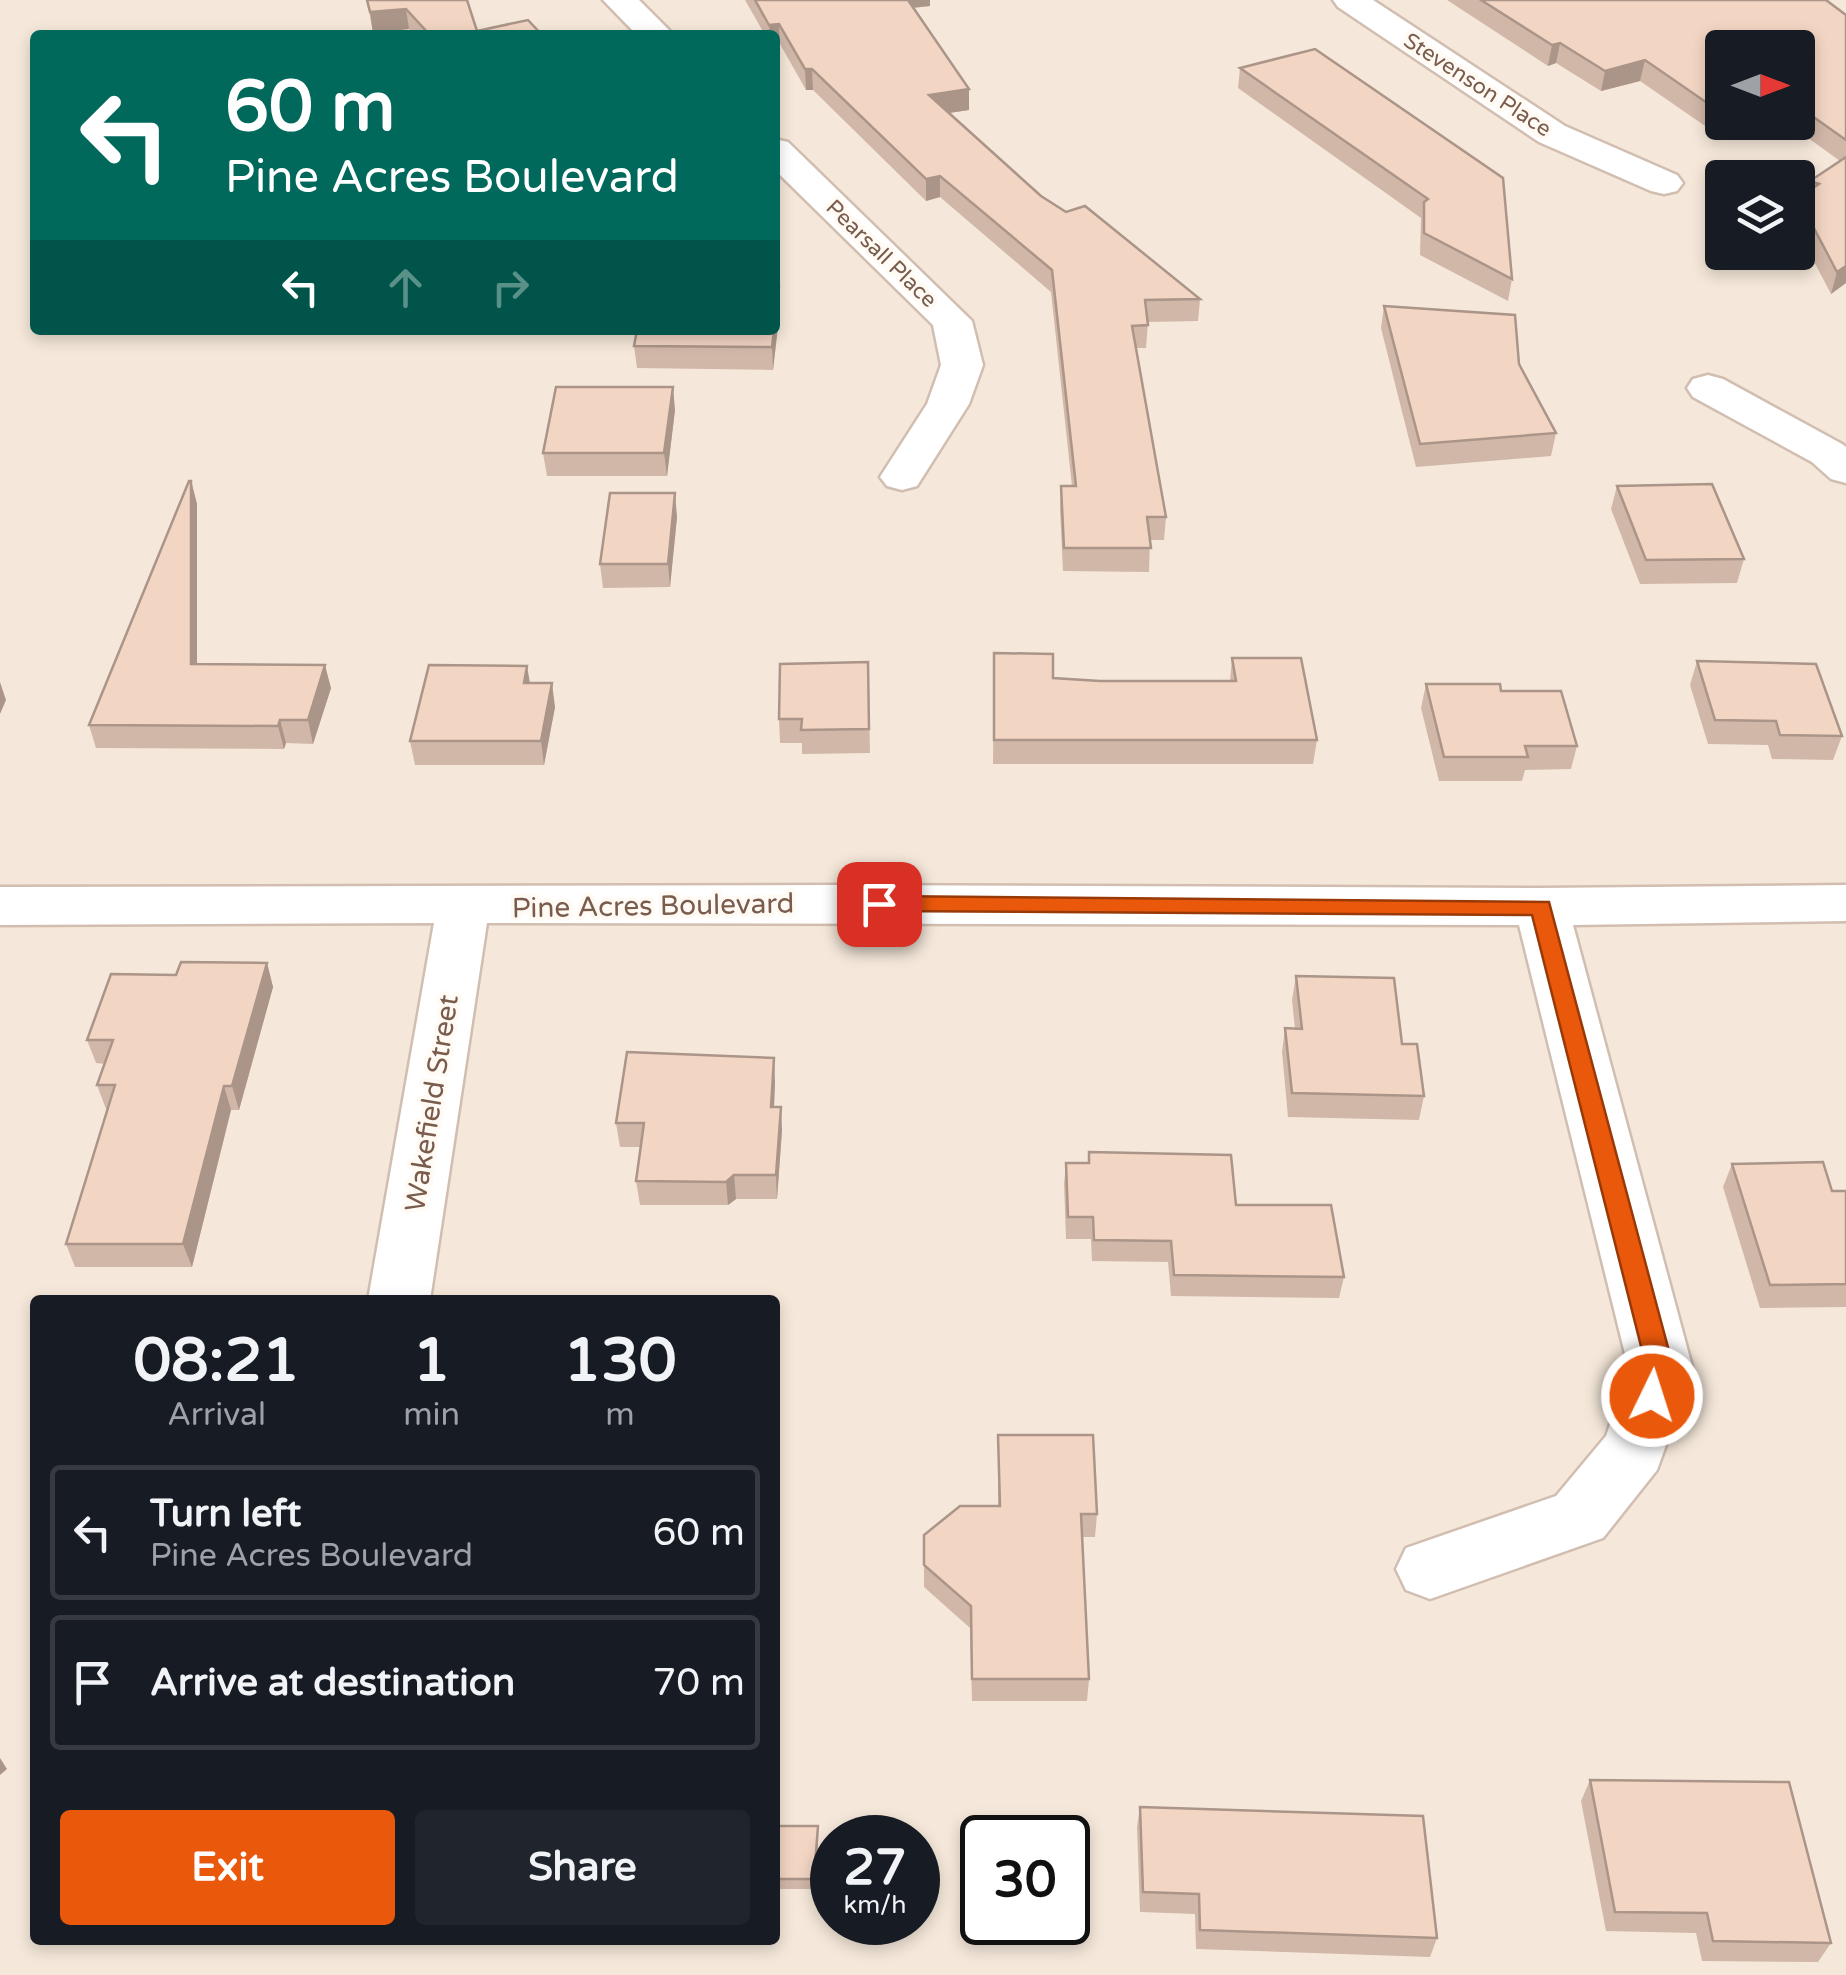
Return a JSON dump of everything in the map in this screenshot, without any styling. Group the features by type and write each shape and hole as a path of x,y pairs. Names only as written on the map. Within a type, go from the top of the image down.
{"street":[{"path":"620,0 651,30"},
{"name":"Stevenson Place","path":"1350,0 1552,134 1664,184"},
{"name":"Pearsall Place","path":"780,155 952,321 962,366 948,404 902,476"},
{"path":"1708,388 1827,453 1846,470"},
{"name":"Pine Acres Boulevard","path":"0,906 1541,907 1846,903"},
{"name":"Wakefield Street","path":"401,1295 463,907"},
{"path":"1430,1569 1580,1517 1634,1450 1660,1370 1541,907"}],"shaded area":[{"path":"0,0 1846,0 1846,1975 0,1975"}],"building":[{"path":"367,0 467,0 477,30 425,30 406,9 370,12"},
{"path":"755,0 908,0 969,89 929,95 1041,196 1066,212 1085,206 1200,299 1145,300 1148,325 1132,326 1166,517 1147,517 1151,548 1064,548 1061,486 1076,486 1052,270 940,176 926,179 812,69 805,69 779,24 769,25"},
{"path":"1481,0 1826,0 1846,15 1846,140 1815,118 1815,30 1705,30 1705,101 1645,60 1605,71 1560,43 1552,45"},
{"path":"528,20 537,30 482,30"},
{"path":"1315,49 1503,178 1512,279 1424,233 1424,202 1428,199 1240,68"},
{"path":"1846,157 1846,266 1837,272 1815,230 1815,187 1819,184 1815,178"},
{"path":"1384,306 1515,315 1519,364 1556,433 1420,444"},
{"path":"636,335 773,335 772,347 634,346"},
{"path":"556,387 673,387 664,453 543,453"},
{"path":"189,481 191,664 325,665 308,720 280,720 278,726 89,725"},
{"path":"1712,484 1744,559 1646,560 1617,486"},
{"path":"610,493 675,493 668,564 600,564"},
{"path":"994,653 1053,654 1053,678 1100,681 1236,681 1232,658 1301,658 1317,740 994,740"},
{"path":"1697,661 1816,664 1842,736 1780,735 1776,721 1715,720"},
{"path":"868,662 869,729 801,730 802,719 779,719 780,664"},
{"path":"429,665 527,666 524,683 552,683 541,741 410,741"},
{"path":"1426,684 1500,684 1501,691 1561,691 1577,746 1525,746 1528,757 1444,757"},
{"path":"181,962 267,963 232,1086 224,1086 183,1244 66,1244 115,1085 97,1085 113,1040 87,1040 111,974 176,975"},
{"path":"1296,976 1394,978 1402,1044 1417,1044 1424,1096 1292,1093 1285,1028 1302,1029"},
{"path":"627,1052 774,1058 771,1107 781,1107 776,1175 734,1175 726,1182 636,1181 644,1123 616,1123"},
{"path":"1089,1152 1231,1155 1236,1205 1331,1205 1344,1277 1174,1275 1171,1241 1094,1240 1093,1217 1068,1217 1066,1163 1089,1163"},
{"path":"1823,1162 1832,1191 1846,1191 1846,1284 1770,1285 1732,1164"},
{"path":"998,1435 1093,1435 1097,1514 1081,1514 1089,1679 972,1679 971,1606 924,1565 924,1535 960,1506 1000,1506"},
{"path":"1590,1780 1789,1782 1831,1943 1713,1941 1707,1913 1615,1912"},
{"path":"1140,1807 1423,1816 1437,1938 1200,1930 1199,1894 1143,1892"},
{"path":"780,1826 810,1826 810,1879 780,1879"}],"route":[{"path":"879,904 1541,907 1660,1370 1652,1396"}]}
